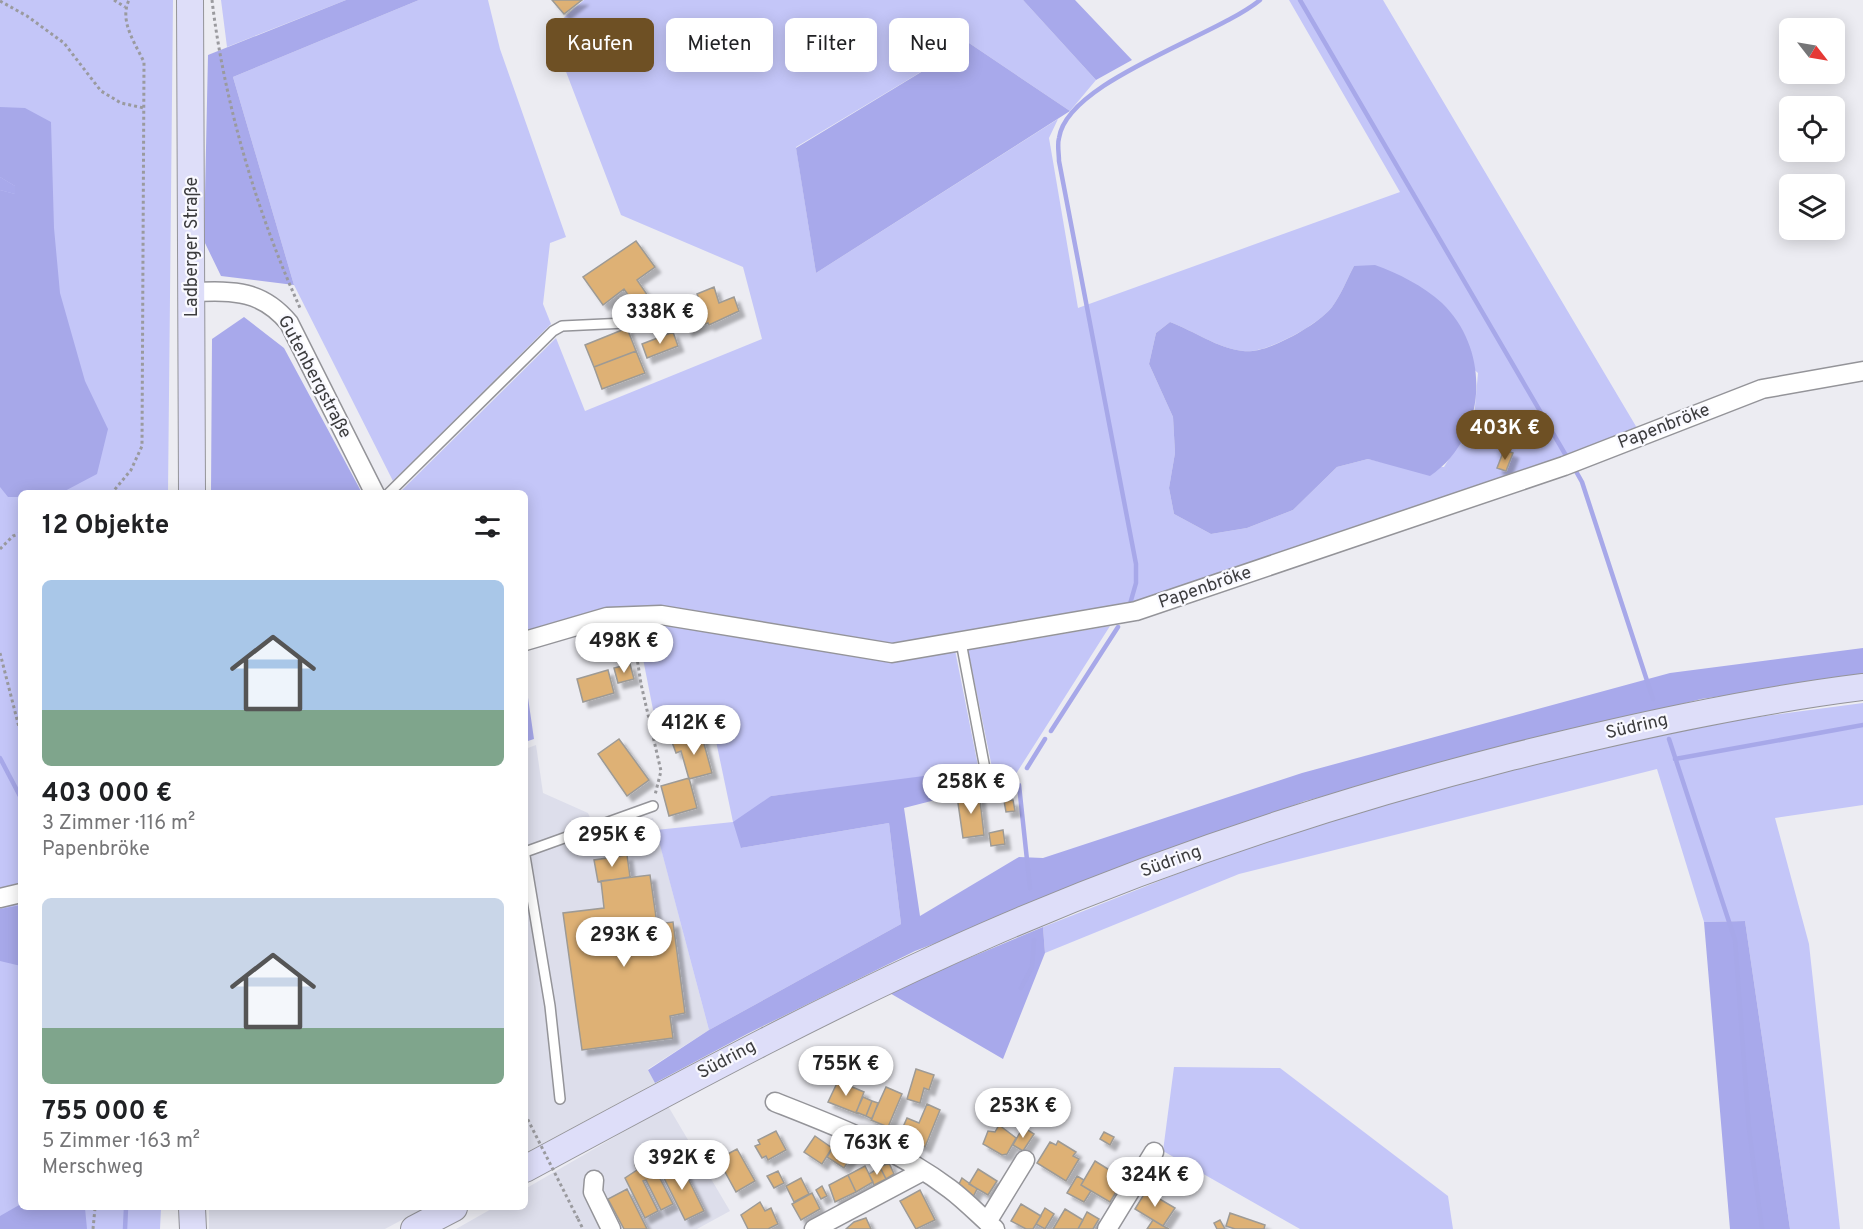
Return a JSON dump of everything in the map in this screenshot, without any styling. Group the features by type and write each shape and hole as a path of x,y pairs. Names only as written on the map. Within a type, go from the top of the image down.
{"main road":[{"name":"Ladberger Straße","path":"190,0 192,490"},
{"name":"Südring","path":"528,1167 742,1052 985,936 1105,886 1239,837 1402,785 1574,741 1670,719 1812,693 1863,687"},
{"path":"192,1210 193,1229"},
{"path":"414,1229 450,1210"}],"street":[{"name":"Gutenbergstraße","path":"192,292 232,291 261,298 279,311 289,323 373,490"},
{"name":"Papenbröke","path":"528,640 608,617 661,615 892,654 1136,611 1571,463 1762,388 1863,371"},
{"path":"0,898 18,893"},
{"path":"775,1102 861,1135 951,1189 991,1226 1025,1160"},
{"path":"1107,1229 1154,1152"},
{"path":"814,1229 923,1171"},
{"path":"594,1180 593,1192 610,1229"}],"lane":[{"path":"392,490 553,331 562,326 647,322"},
{"path":"960,642 990,795"},
{"path":"528,853 652,806"},
{"path":"528,872 550,1006 560,1100"}],"path":[{"path":"114,0 125,7"},
{"path":"114,490 130,470 142,446 144,62 126,25 125,7 129,0"},
{"path":"212,0 244,154 280,265 303,315"},
{"path":"0,1 27,16 64,43 100,91 121,103 144,108"},
{"path":"0,549 18,534"},
{"path":"632,615 641,684 662,771 652,806"},
{"path":"0,653 18,723"},
{"path":"528,1120 583,1229"},
{"path":"93,1229 94,1210"}],"shaded area":[{"path":"0,0 173,0 168,490 18,490 18,1210 161,1210 160,1229 0,1229"},
{"path":"221,0 346,0 227,47"},
{"path":"346,0 419,0 233,77 294,285 221,276 204,241 208,55"},
{"path":"419,0 488,0 500,49 566,237 550,243 543,304 551,324 393,481 294,285 233,77"},
{"path":"584,0 1023,0 1096,80 1070,111 969,43 969,18 889,18 889,72 921,72 796,147 816,273 1058,119 1049,138 1078,308 1400,192 1289,0 1383,0 1637,428 1557,459 1138,601 891,645 661,607 528,633 528,490 402,490 556,338 585,411 762,339 743,267 621,215 566,72 654,72 654,18 564,18","holes":["1354,266 1478,373 1474,418 1444,467 1398,466 1368,459 1337,467 1293,510 1247,528 1211,534 1174,514 1169,488 1175,453 1173,417 1149,364 1156,333 1170,322 1233,349 1253,351 1265,348 1304,330 1325,314 1332,307"]},
{"path":"1023,0 1075,0 1132,60 1096,80"},
{"path":"969,43 1070,111 816,273 796,148 921,72 969,72"},
{"path":"0,107 25,108 51,122 54,228 60,293 85,381 108,429 97,474 67,490 18,490 18,497 8,497 0,487 0,190 15,194 15,186 0,177"},
{"path":"0,177 15,186 15,194 0,190"},
{"path":"1375,265 1410,281 1442,303 1458,323 1469,345 1475,369 1476,393 1472,417 1463,439 1449,459 1430,476 1368,459 1337,467 1293,510 1247,528 1211,534 1174,514 1169,488 1175,453 1173,417 1149,364 1156,333 1170,322 1233,349 1253,351 1277,344 1315,322 1332,307 1354,266"},
{"path":"244,317 284,348 360,490 211,490 212,339"},
{"path":"635,618 656,623 955,650 979,771 771,796 741,848 889,823 901,924 709,1030 656,830 733,822 712,722 658,735"},
{"path":"1110,626 1007,788 997,792 968,650"},
{"path":"1863,648 1863,676 1701,699 1305,801 915,951 747,1034 655,1083 648,1070 709,1030 901,924 889,823 741,848 733,822 771,796 939,774 943,798 904,808 920,916 1019,857 1043,858 1302,773 1670,673"},
{"path":"528,698 534,739 528,741"},
{"path":"1863,703 1863,805 1775,818 1809,944 1840,1229 1790,1229 1745,921 1704,922 1657,769 1239,874 1045,953 1043,927 1235,851 1406,794 1683,727"},
{"path":"536,745 543,793 588,813 598,836 653,818 709,1030 648,1069 655,1083 528,1151 528,748"},
{"path":"18,906 18,965 0,961 0,909"},
{"path":"1745,921 1790,1229 1730,1229 1704,922"},
{"path":"1043,927 1045,953 1003,1059 888,992"},
{"path":"1174,1067 1280,1068 1448,1196 1453,1229 1300,1229 1163,1151"},
{"path":"668,1106 730,1211 697,1229 456,1229 489,1210 528,1210 528,1187"},
{"path":"18,1206 18,1210 85,1210 87,1229 0,1229 0,1216"},
{"path":"209,1210 420,1210 385,1229 209,1229"}],"building":[{"path":"552,0 582,0 564,14"},
{"path":"636,241 655,267 637,280 650,299 637,308 624,289 603,305 583,277"},
{"path":"714,287 719,303 734,297 739,311 709,325 708,323 687,331 682,317 703,309 697,294"},
{"path":"627,328 636,351 594,367 585,345"},
{"path":"673,332 678,346 647,358 642,344"},
{"path":"636,351 645,373 602,389 594,367"},
{"path":"1504,450 1513,453 1506,471 1497,468"},
{"path":"630,664 634,679 618,683 614,668"},
{"path":"608,670 614,693 583,702 577,679"},
{"path":"701,733 712,773 689,779 681,751 676,753 672,742"},
{"path":"619,739 649,780 627,796 598,754"},
{"path":"689,778 697,808 669,816 661,786"},
{"path":"979,792 984,835 963,838 957,796"},
{"path":"1013,800 1015,811 1006,812 1004,801"},
{"path":"1003,830 1005,844 991,846 989,833"},
{"path":"627,855 630,877 598,882 594,860"},
{"path":"650,875 657,924 673,922 685,1013 670,1016 673,1038 582,1050 563,913 604,908 601,881"},
{"path":"916,1069 934,1075 929,1090 924,1088 920,1103 907,1099"},
{"path":"838,1081 864,1092 856,1113 828,1102"},
{"path":"886,1087 902,1094 888,1127 871,1120"},
{"path":"863,1097 872,1101 866,1116 856,1112"},
{"path":"872,1101 878,1103 872,1119 866,1116"},
{"path":"927,1104 940,1110 925,1147 899,1136 907,1118 919,1123"},
{"path":"999,1125 1016,1138 1007,1154 1002,1155 983,1144 988,1131 995,1132"},
{"path":"1023,1127 1034,1134 1023,1151 1013,1145"},
{"path":"776,1131 786,1150 768,1160 766,1156 762,1158 755,1146 760,1144 758,1140"},
{"path":"1104,1132 1114,1137 1110,1145 1100,1139"},
{"path":"815,1136 832,1148 822,1164 804,1152"},
{"path":"1058,1141 1076,1152 1073,1156 1079,1159 1066,1181 1037,1163 1050,1142 1056,1145"},
{"path":"835,1144 852,1155 844,1168 827,1157"},
{"path":"737,1149 755,1181 736,1192 718,1159"},
{"path":"649,1157 673,1204 661,1210 646,1180 643,1181 658,1211 645,1218 625,1178 637,1170 635,1165"},
{"path":"1095,1161 1124,1179 1110,1202 1081,1185"},
{"path":"680,1162 704,1211 685,1220 661,1172"},
{"path":"889,1163 894,1174 886,1179 880,1167"},
{"path":"865,1166 873,1182 856,1192 848,1175"},
{"path":"880,1167 886,1179 874,1185 869,1174"},
{"path":"978,1169 997,1181 988,1195 969,1184"},
{"path":"778,1171 784,1183 774,1188 767,1176"},
{"path":"848,1175 856,1192 835,1202 829,1185"},
{"path":"1077,1176 1084,1180 1081,1185 1091,1191 1084,1202 1067,1193"},
{"path":"801,1178 809,1194 794,1202 786,1186"},
{"path":"962,1178 977,1189 973,1197 959,1184"},
{"path":"822,1186 827,1196 821,1199 816,1190"},
{"path":"627,1189 647,1229 624,1229 608,1199"},
{"path":"920,1190 935,1220 916,1229 900,1201"},
{"path":"1146,1191 1175,1208 1163,1226 1135,1209"},
{"path":"812,1193 820,1209 801,1220 792,1204"},
{"path":"760,1202 765,1211 771,1208 778,1224 768,1229 748,1229 741,1215"},
{"path":"1021,1204 1041,1216 1033,1229 1026,1229 1011,1221"},
{"path":"1045,1208 1054,1214 1045,1229 1036,1224"},
{"path":"1065,1209 1083,1220 1078,1229 1053,1229"},
{"path":"1087,1212 1099,1219 1093,1229 1078,1229"},
{"path":"1230,1213 1265,1225 1264,1229 1235,1229 1226,1226"},
{"path":"866,1218 871,1229 846,1229 854,1222"},
{"path":"1153,1220 1163,1226 1169,1229 1147,1229"},
{"path":"1220,1220 1225,1229 1217,1229 1214,1223"}],"waterway":[{"path":"1130,604 1136,583 1136,564 1059,161 1059,138 1068,117 1088,97 1146,61 1212,29 1260,0"},
{"path":"1300,0 1568,459"},
{"path":"1573,466 1582,482 1653,699"},
{"path":"1051,731 1118,627"},
{"path":"1675,759 1863,725"},
{"path":"1027,768 1045,739"},
{"path":"1669,739 1735,940 1749,1129 1762,1229"},
{"path":"0,758 18,792"},
{"path":"1019,785 1030,888"},
{"path":"1021,988 1032,967 1034,940"},
{"path":"125,1229 126,1210"}]}
